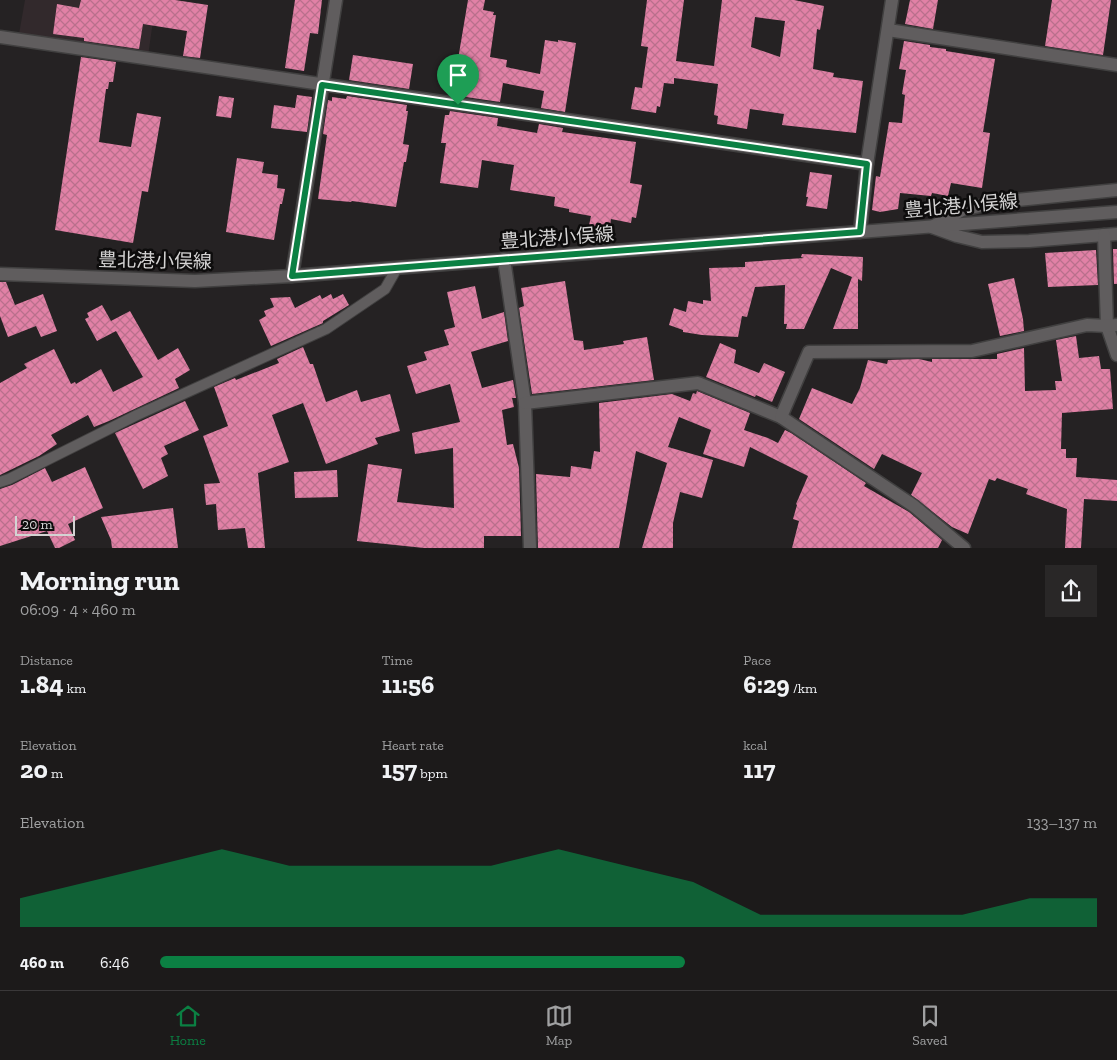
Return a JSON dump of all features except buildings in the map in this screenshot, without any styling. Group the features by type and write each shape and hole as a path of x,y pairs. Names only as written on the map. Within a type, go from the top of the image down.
{"street":[{"path":"292,276 336,0"},
{"path":"860,232 867,164 892,0"},
{"path":"888,30 1117,65"},
{"path":"0,37 867,164"},
{"path":"932,227 962,210 997,202 1117,190"},
{"name":"豊北港小俣線","path":"0,274 195,281 292,276 1117,212"},
{"path":"932,227 982,242 1029,241 1111,235 1112,326 1117,355"},
{"path":"504,259 525,403 530,548"},
{"path":"781,417 809,352 972,351 1087,325 1112,326"},
{"path":"525,403 698,383 781,417 914,506 964,548"}],"lane":[{"path":"0,482 137,415 326,328 385,289 397,268"}],"shaded area":[{"path":"25,0 156,0 148,56 19,34"}],"route":[{"path":"322,85 458,105 867,164 860,232 292,276 322,85"}]}
